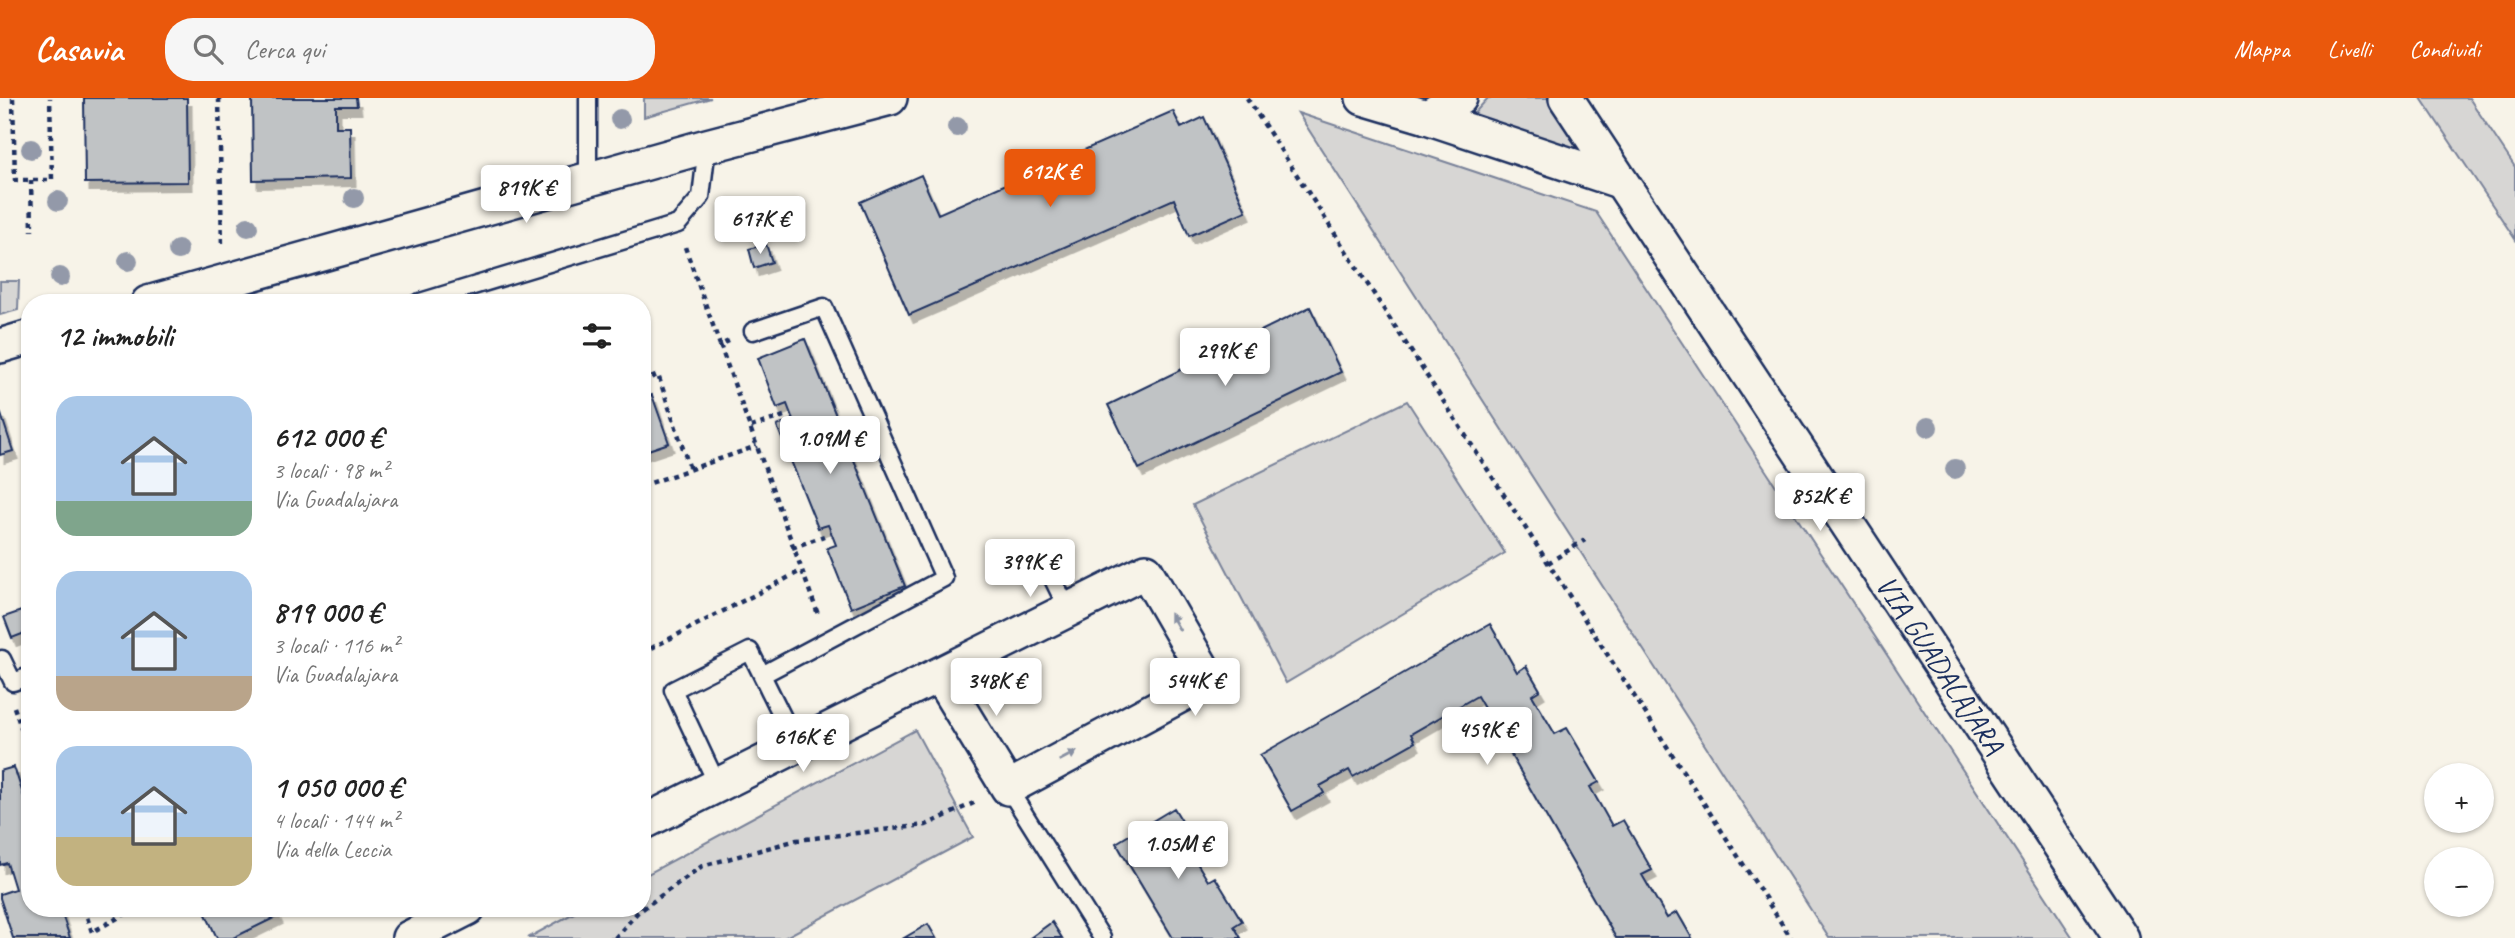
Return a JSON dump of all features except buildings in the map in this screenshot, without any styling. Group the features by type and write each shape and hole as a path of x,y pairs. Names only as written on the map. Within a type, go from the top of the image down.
{"street":[{"path":"180,294 706,146 890,98"},
{"path":"1363,98 1619,181"},
{"path":"1427,117 1460,98"},
{"name":"VIA GUADALAJARA","path":"1566,98 2121,938"},
{"path":"0,346 21,340"},
{"path":"651,819 1146,571 1209,680 1008,788 939,675"},
{"path":"421,935 452,917"}],"lane":[{"path":"588,98 588,180"},
{"path":"447,294 678,224 701,197 706,146"},
{"path":"753,331 824,307 944,578 762,675"},
{"path":"1046,565 1068,610"},
{"path":"718,786 673,690 750,651 797,746"},
{"path":"0,660 2,659 13,682 21,679"},
{"path":"1008,788 1102,938"}],"path":[{"path":"13,98 15,180 52,180 50,98"},
{"path":"219,98 223,282"},
{"path":"1247,98 1791,938"},
{"path":"31,180 32,231"},
{"path":"678,224 827,640"},
{"path":"720,345 753,331"},
{"path":"651,377 658,375 690,469"},
{"path":"751,427 784,416"},
{"path":"651,483 757,446"},
{"path":"792,548 824,536"},
{"path":"1548,563 1585,541"},
{"path":"651,648 801,571"},
{"path":"13,682 14,709 21,728"},
{"path":"651,903 702,866 797,840 926,825 959,810"},
{"path":"87,917 92,932 120,917"},
{"path":"615,938 633,917"}],"shaded area":[{"path":"644,98 711,98 644,117"},
{"path":"1488,98 1560,98 1585,153 1469,119"},
{"path":"2421,98 2469,98 2515,167 2515,239"},
{"path":"1298,113 1596,212 2073,938 1829,938"},
{"path":"0,281 19,281 18,310 0,315"},
{"path":"1407,401 1505,553 1286,683 1193,505"},
{"path":"915,730 973,837 784,938 528,938 566,917 651,917 651,872"}]}
